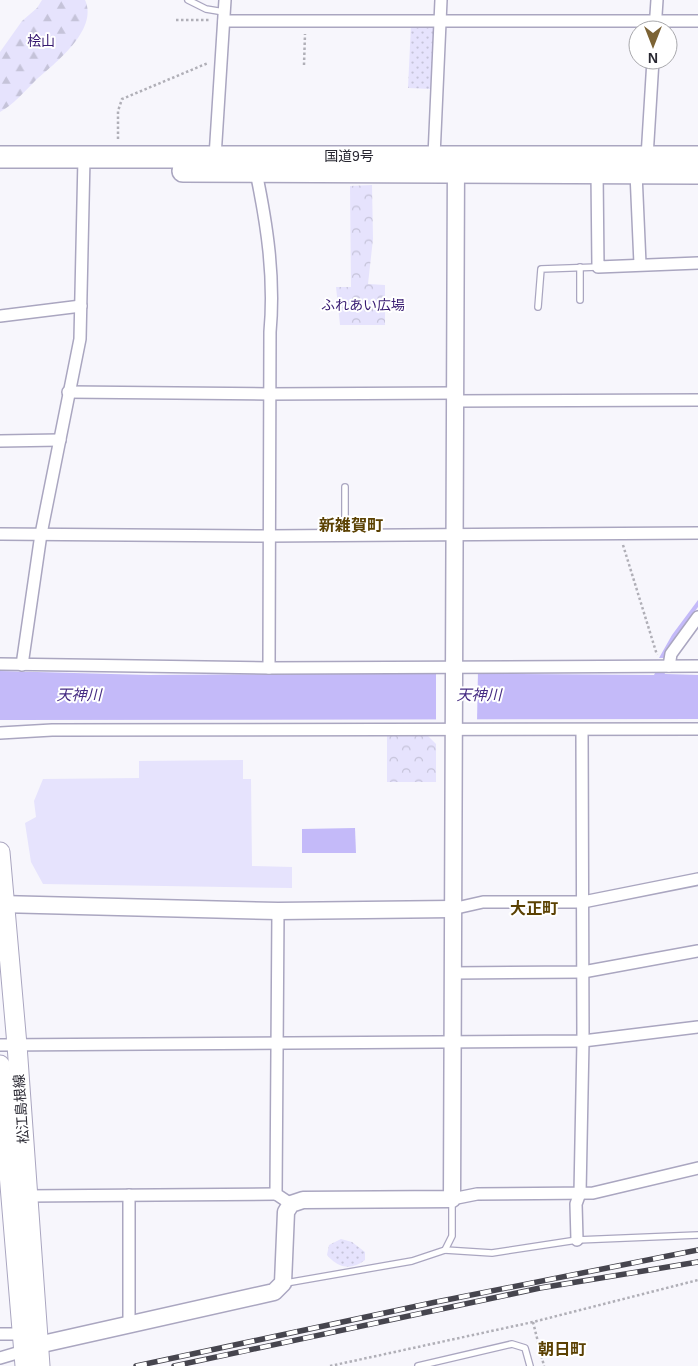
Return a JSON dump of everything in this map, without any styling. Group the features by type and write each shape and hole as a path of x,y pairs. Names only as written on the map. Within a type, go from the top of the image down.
{"highway":[{"name":"国道9号","path":"0,170 84,164 118,157 434,156 456,164 597,172 698,157"},
{"name":"国道9号","path":"0,158 256,172 456,164 642,165 698,173"}],"main road":[{"name":"松江島根線","path":"0,852 9,1045 13,1197"},
{"name":"松江島根線","path":"0,1065 28,1349 40,1366"}],"street":[{"path":"215,156 225,0"},
{"path":"434,156 441,0"},
{"path":"656,20 657,0"},
{"path":"224,16 305,21 440,20 628,25"},
{"path":"678,23 698,21"},
{"path":"640,264 642,165 652,70"},
{"path":"22,665 41,534 80,339 84,164"},
{"path":"452,1199 452,909 456,667 456,164"},
{"path":"256,172 272,264 273,297 270,332 269,394 269,668"},
{"path":"597,172 598,267 698,262"},
{"path":"0,316 81,306"},
{"path":"68,392 698,400"},
{"path":"0,441 60,440"},
{"path":"0,534 345,536 698,533"},
{"path":"669,666 671,654 698,617"},
{"path":"0,664 269,668 698,666"},
{"path":"0,733 52,730 698,729"},
{"path":"577,1240 576,1204 580,1192 583,1042 582,730"},
{"path":"3,904 278,911 452,909 482,902 583,902 698,879"},
{"path":"276,1194 278,911"},
{"path":"453,973 583,972 698,951"},
{"path":"9,1045 583,1042 698,1027"},
{"path":"0,1358 28,1349 274,1292 283,1283 286,1212 291,1204 303,1200 452,1199 477,1194 593,1193 698,1168"},
{"path":"13,1197 276,1194 291,1204"},
{"path":"129,1195 129,1325"},
{"path":"0,1334 28,1349"}],"lane":[{"path":"188,0 224,16"},
{"path":"580,267 580,300"},
{"path":"538,307 541,268 598,267"},
{"path":"345,487 345,536"},
{"path":"445,1250 452,1236 452,1199"},
{"path":"283,1283 412,1261 445,1250 492,1253 577,1240 698,1235"},
{"path":"418,1366 512,1344 525,1348 530,1366"}],"path":[{"path":"176,20 224,16"},
{"path":"304,65 305,21"},
{"path":"118,157 118,111 122,100 221,58"},
{"path":"620,534 657,654 656,666"},
{"path":"330,1366 533,1322 698,1280"},
{"path":"533,1322 544,1366"}],"green space":[{"name":"桧山","path":"42,0 85,0 88,11 86,23 63,56 14,102 0,112 0,52 22,21 37,8"},
{"path":"411,25 434,26 431,89 408,88"},
{"name":"ふれあい広場","path":"372,185 373,239 368,284 385,285 385,325 340,325 336,287 351,287 350,186"},
{"path":"387,736 428,736 436,744 436,782 387,782"},
{"path":"243,760 243,779 251,779 252,866 292,867 292,888 43,884 31,862 25,823 36,817 34,801 43,779 139,778 139,761"},
{"path":"341,1239 352,1242 365,1252 365,1260 350,1267 340,1265 331,1259 327,1255 329,1245"}],"water":[{"path":"698,600 698,607 670,645 664,658 659,658 672,635"},
{"name":"天神川","path":"657,669 663,669 665,674 698,675 698,719 0,720 0,671 148,675 481,670 520,674 654,675"},
{"path":"355,828 356,853 302,853 302,829"}],"pier":[{"path":"436,669 478,670 477,722 436,722"}],"railway":[{"path":"136,1366 436,1302 698,1250"},
{"path":"174,1366 540,1288 698,1262"}],"district":[{"name":"新雑賀町","path":"351,525"},
{"name":"大正町","path":"534,908"},
{"name":"朝日町","path":"562,1349"}]}
